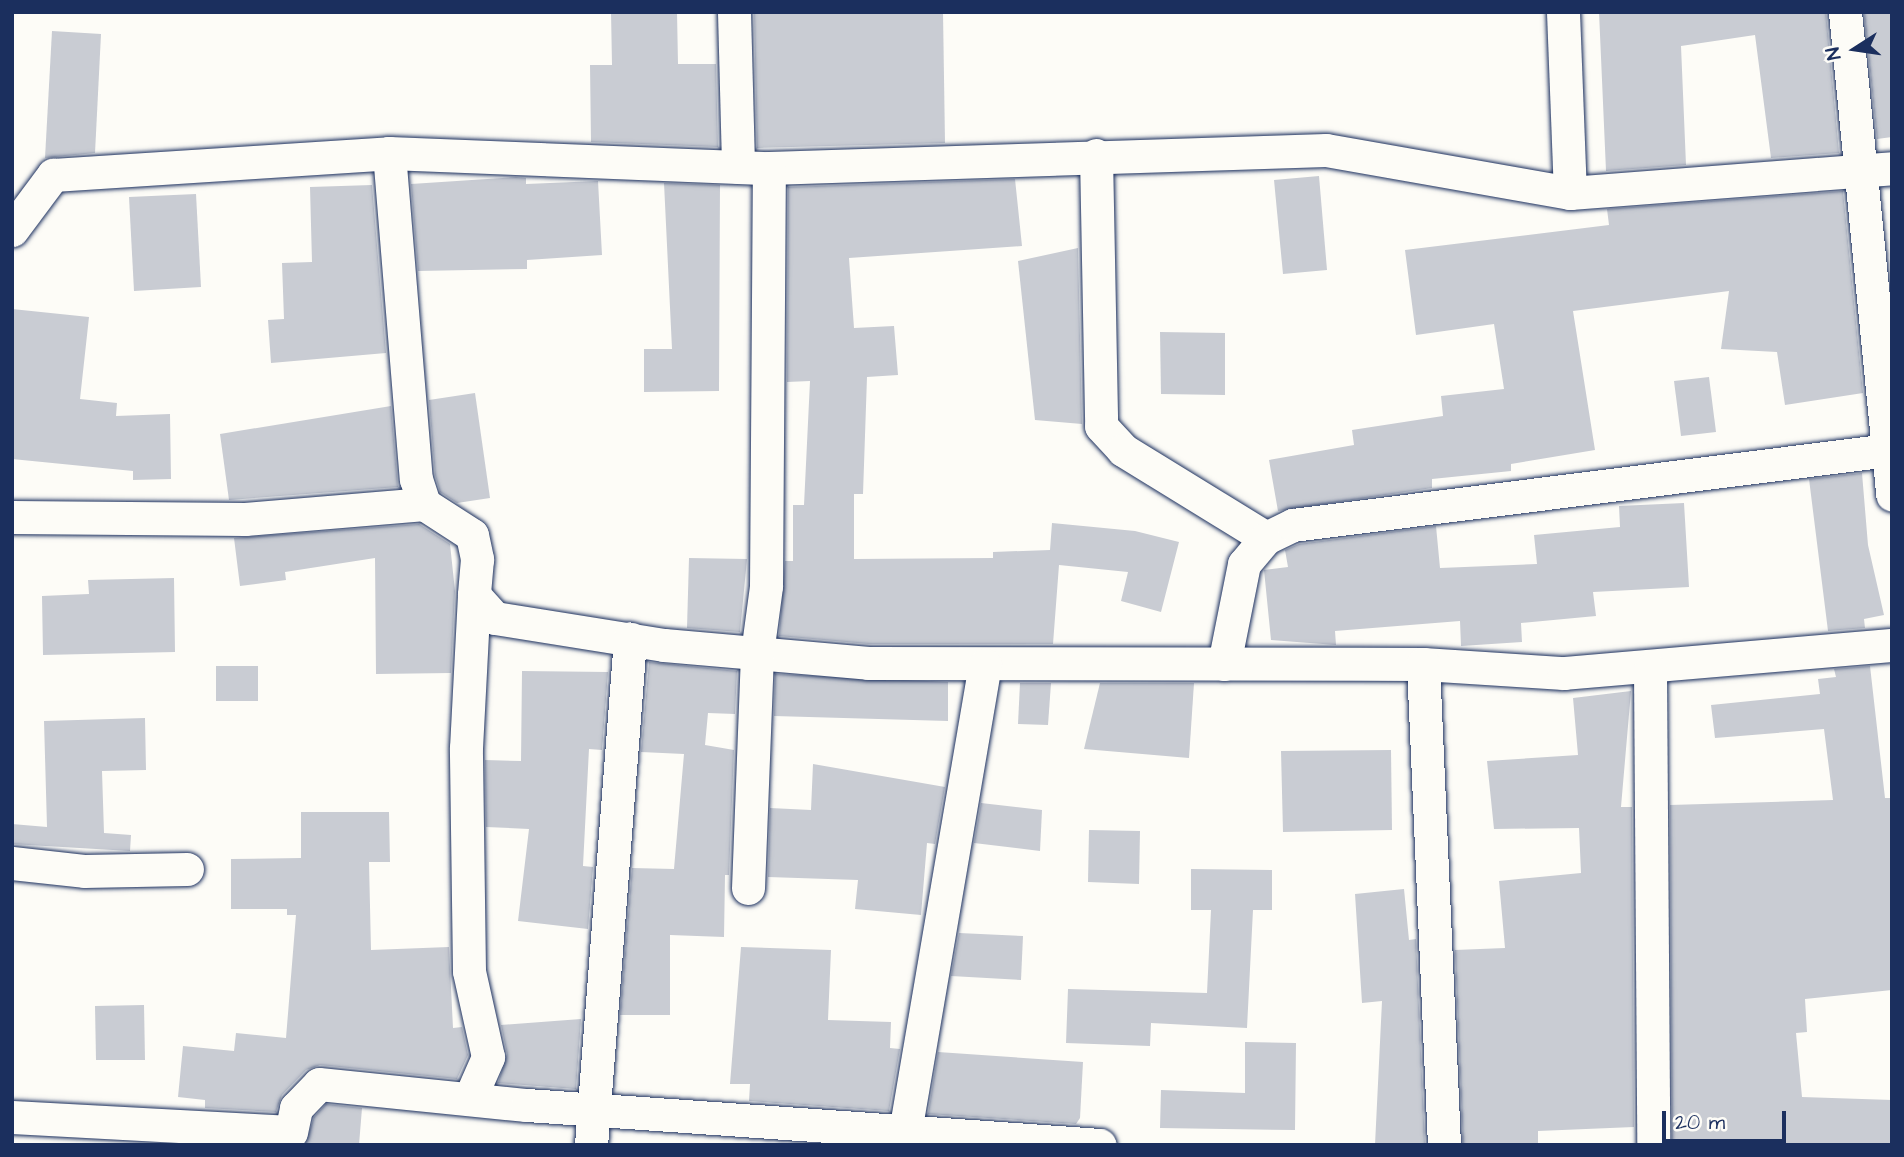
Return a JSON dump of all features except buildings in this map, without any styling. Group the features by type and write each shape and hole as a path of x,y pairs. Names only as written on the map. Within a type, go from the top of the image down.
{"street":[{"path":"734,12 753,168 766,586 757,653 748,888"},
{"path":"1563,12 1570,193"},
{"path":"1845,12 1877,170 1892,495"},
{"path":"12,230 53,174 389,153 753,168 1096,155 1326,150 1570,193 1877,170"},
{"path":"389,153 416,479 424,504"},
{"path":"1096,155 1101,426 1123,450 1266,538"},
{"path":"1224,664 1244,564 1266,538 1293,525 1889,441"},
{"path":"12,517 245,519 424,504 472,535 477,559 466,748 469,971 488,1057 470,1098"},
{"path":"474,596 495,618 630,639 868,663 1423,664 1564,673 1650,670 1892,645"},
{"path":"591,1145 630,639"},
{"path":"1423,664 1444,1145"},
{"path":"905,1132 985,665"},
{"path":"1650,670 1653,1145"},
{"path":"12,863 83,871 187,869"},
{"path":"12,1117 291,1138 296,1108 319,1084 593,1109 1021,1142 1100,1145"}]}
